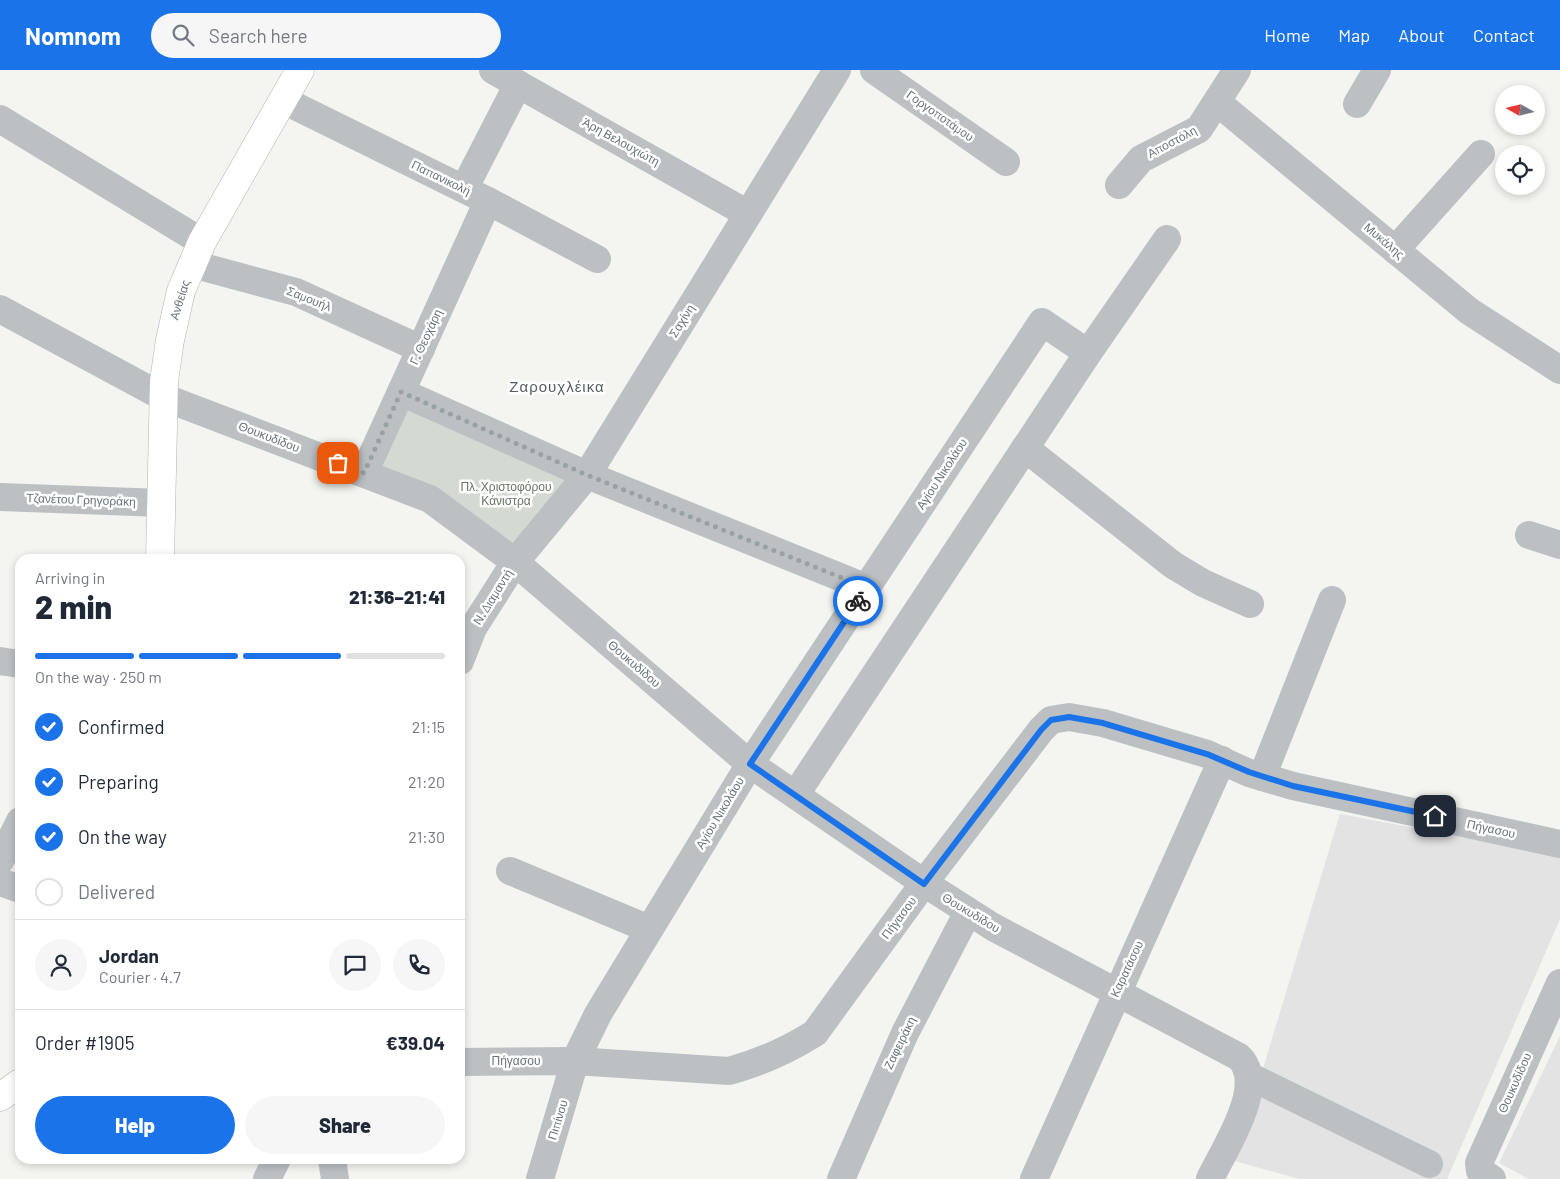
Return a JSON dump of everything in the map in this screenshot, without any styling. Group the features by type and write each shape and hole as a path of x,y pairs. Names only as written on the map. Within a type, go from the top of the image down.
{"main road":[{"name":"Ανθείας","path":"160,554 166,366 173,322 181,291 197,253 300,70"}],"street":[{"name":"Άρη Βελουχιώτη","path":"493,70 748,214"},
{"name":"Σαχίνη","path":"515,562 587,475 837,70"},
{"name":"Γοργοποτάμου","path":"874,70 1006,162"},
{"name":"Αποστόλη","path":"1119,185 1141,158 1199,129 1237,70"},
{"path":"1357,104 1377,70"},
{"path":"464,189 518,84"},
{"name":"Παπανικολή","path":"283,100 488,201 596,259"},
{"name":"Μυκάλης","path":"1217,102 1469,311 1560,370"},
{"name":"Σαμουήλ","path":"0,119 197,253 296,292 421,349"},
{"path":"1395,250 1481,154"},
{"name":"Γ. Θεοχάρη","path":"364,473 488,201"},
{"path":"796,794 1088,353 1167,238"},
{"name":"Θουκυδίδου","path":"0,309 164,397 430,499 515,562 750,764 924,884 968,912 1040,953 1231,1052 1248,1070 1429,1164"},
{"name":"Αγίου Νικολάου","path":"576,1062 598,1014 750,764 1042,322 1088,353"},
{"path":"401,392 587,475 867,588"},
{"path":"1025,448 1173,565 1203,582 1250,604"},
{"name":"Τζανέτου Γρηγοράκη","path":"0,497 162,503"},
{"path":"1529,535 1560,545"},
{"name":"Ν. Διαμαντή","path":"465,649 474,628 515,562"},
{"path":"1262,777 1332,600"},
{"path":"0,661 15,663"},
{"name":"Πήγασου","path":"465,1062 576,1062 729,1071 749,1065 798,1044 815,1033 924,884 1041,730 1051,720 1069,717 1103,723 1222,760 1262,777 1303,788 1560,844"},
{"name":"Καρατάσου","path":"1034,1179 1116,992 1222,760"},
{"path":"0,861 15,831"},
{"path":"510,871 649,929"},
{"path":"0,882 15,887"},
{"name":"Ζαφειράκη","path":"841,1179 905,1033 968,912"},
{"name":"Θουκυδίδου","path":"1492,1179 1480,1170 1479,1162 1560,983"},
{"name":"Πιπίνου","path":"540,1179 576,1062"},
{"path":"1210,1179 1242,1113 1250,1085 1248,1070"},
{"path":"267,1179 274,1164"},
{"path":"333,1164 335,1179"}],"shaded area":[{"path":"1340,814 1560,855 1560,919 1447,1179 1299,1179 1235,1161"},
{"path":"1560,1036 1560,1179 1529,1179 1499,1163"}],"green space":[{"name":"Πλ. Χριστοφόρου Κάνιστρα","path":"401,392 587,475 515,562 364,473"}],"way so far":[{"path":"338,463 364,473 401,392 587,475 867,588 858,601"}],"district":[{"name":"Ζαρουχλέικα","path":"557,387"}],"route":[{"path":"858,601 750,764 924,884 1041,730 1051,720 1069,717 1116,726 1207,754 1249,772 1293,786 1435,816"}]}
